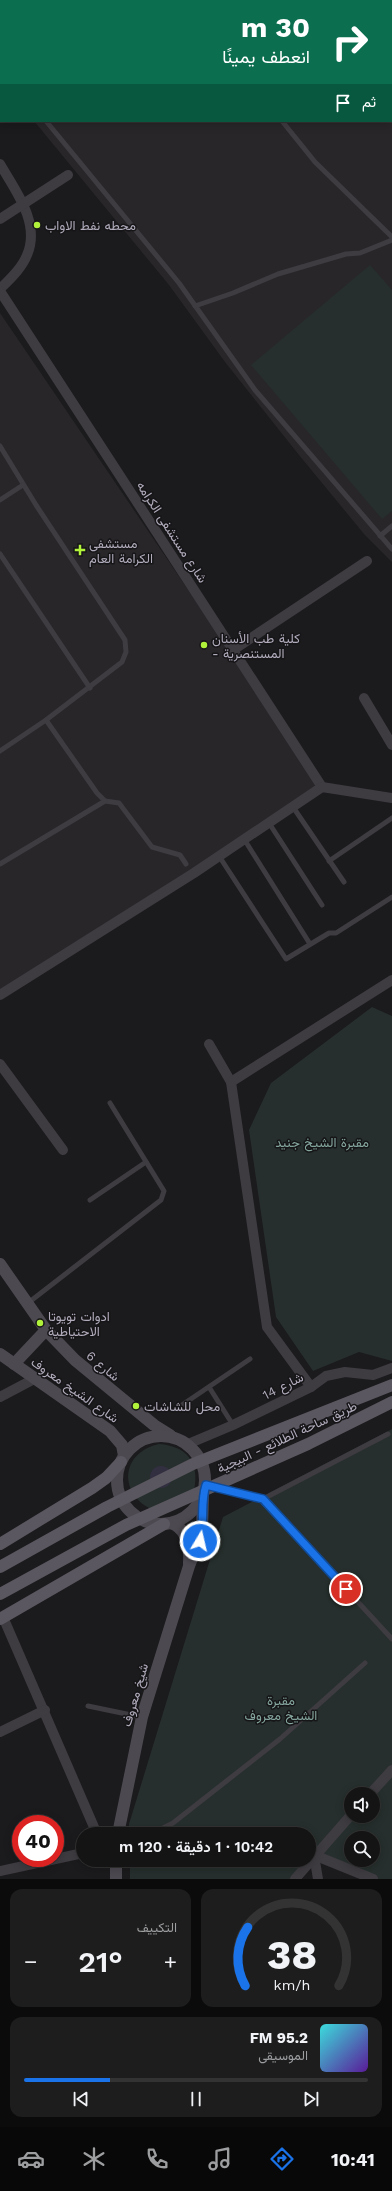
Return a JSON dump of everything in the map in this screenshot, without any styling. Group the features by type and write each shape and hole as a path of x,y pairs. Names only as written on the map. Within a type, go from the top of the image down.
{"main road":[{"name":"طريق ساحة الطلائع - البيجية","path":"0,1567 107,1507 193,1464 392,1385"},
{"name":"طريق ساحة الطلائع - البيجية","path":"0,1594 126,1525 308,1444 392,1402"},
{"path":"0,1544 92,1488 106,1478 122,1459"},
{"path":"2,1618 168,1524"}],"street":[{"path":"0,164 23,204 31,238 27,255 14,274 0,290"},
{"path":"0,219 68,175"},
{"name":"شارع مستشفى الكرامه","path":"0,290 322,787"},
{"path":"233,650 367,561"},
{"path":"364,698 391,740"},
{"path":"0,995 219,856 322,787 392,798"},
{"path":"231,1082 392,980"},
{"path":"209,1044 231,1082 267,1327 311,1387"},
{"path":"0,1064 63,1150"},
{"name":"شارع 6","path":"0,1264 46,1330 75,1360 154,1425 173,1437"},
{"path":"14,1364 46,1330"},
{"name":"شارع الشيخ معروف","path":"0,1354 110,1431 122,1444 122,1459"},
{"name":"شارع 14","path":"188,1444 233,1425 311,1387 326,1376 345,1372 373,1375 392,1368"},
{"path":"0,1397 36,1378"},
{"path":"168,1524 191,1513 201,1499 204,1489 205,1470 199,1456 188,1444 173,1437 150,1436 139,1441 122,1459 117,1475 118,1488 122,1501 130,1511 140,1519 152,1523 177,1525 184,1532 188,1547 189,1566"},
{"name":"شیخ معروف","path":"119,1827 142,1717 189,1566 202,1532 204,1489"},
{"path":"2,1618 45,1710 94,1827"},
{"path":"0,1732 45,1710"},
{"path":"376,1787 392,1770"},
{"path":"316,1853 344,1823"},
{"path":"0,1871 76,1855"},
{"path":"316,1856 373,1879"},
{"path":"116,1867 116,1879"},
{"path":"295,1879 304,1867"},
{"path":"316,1867 318,1879"}],"lane":[{"path":"47,122 179,283 255,390 392,549"},
{"path":"195,306 233,293 278,274 346,254 360,253 392,238 315,162 283,122"},
{"path":"0,446 125,640 126,652 122,662 90,688 0,751"},
{"path":"0,500 24,485"},
{"path":"380,536 392,526"},
{"path":"0,554 90,688"},
{"path":"46,720 86,779 105,801"},
{"path":"0,864 105,801 119,803 152,847 180,855 186,864"},
{"path":"293,807 344,882"},
{"path":"329,861 392,818"},
{"path":"269,823 322,905"},
{"path":"244,839 310,944"},
{"path":"219,856 286,959 329,933 336,933 392,897"},
{"path":"27,1304 161,1200 164,1191 110,1103"},
{"path":"90,1200 146,1162"},
{"path":"179,1407 250,1359"},
{"path":"209,1387 233,1425"},
{"path":"263,1499 388,1434"},
{"path":"204,1489 263,1499 390,1632 392,1639"},
{"path":"165,1827 173,1823 280,1739 365,1663"},
{"path":"88,1706 142,1717"}],"shaded area":[{"path":"35,122 392,122 392,562 364,534 299,455 225,362 169,285"},
{"name":"مستشفى الكرامة العام","path":"0,313 322,787 0,992"},
{"path":"161,1466 169,1469 172,1477 169,1485 161,1488 153,1485 150,1477 153,1469"}],"green space":[{"path":"370,265 392,290 392,511 382,519 251,365"},
{"name":"مقبرة الشيخ جنيد","path":"372,1007 392,1016 392,1361 359,1352 313,1371 276,1317 249,1130 271,1083"},
{"name":"مقبرة الشيخ معروف","path":"392,1429 392,1879 372,1879 316,1855 316,1827 129,1827 223,1517"},
{"path":"159,1444 169,1445 184,1452 193,1464 195,1480 194,1490 155,1511 143,1504 134,1495 129,1486 128,1475 130,1465 136,1456 146,1449"},
{"name":"مقبرة الشيخ معروف","path":"130,1867 304,1867 294,1879 130,1879"}],"place":[{"name":"محطه نفط الاواب","path":"37,225"},
{"name":"مستشفى الكرامة العام","path":"80,550"},
{"name":"كلية طب الأسنان - المستنصرية","path":"204,645"},
{"name":"ادوات تويوتا الاحتياطية","path":"40,1323"},
{"name":"محل للشاشات","path":"136,1406"}],"route":[{"path":"200,1541 203,1522 203,1494 206,1485 263,1499 346,1589"}]}
